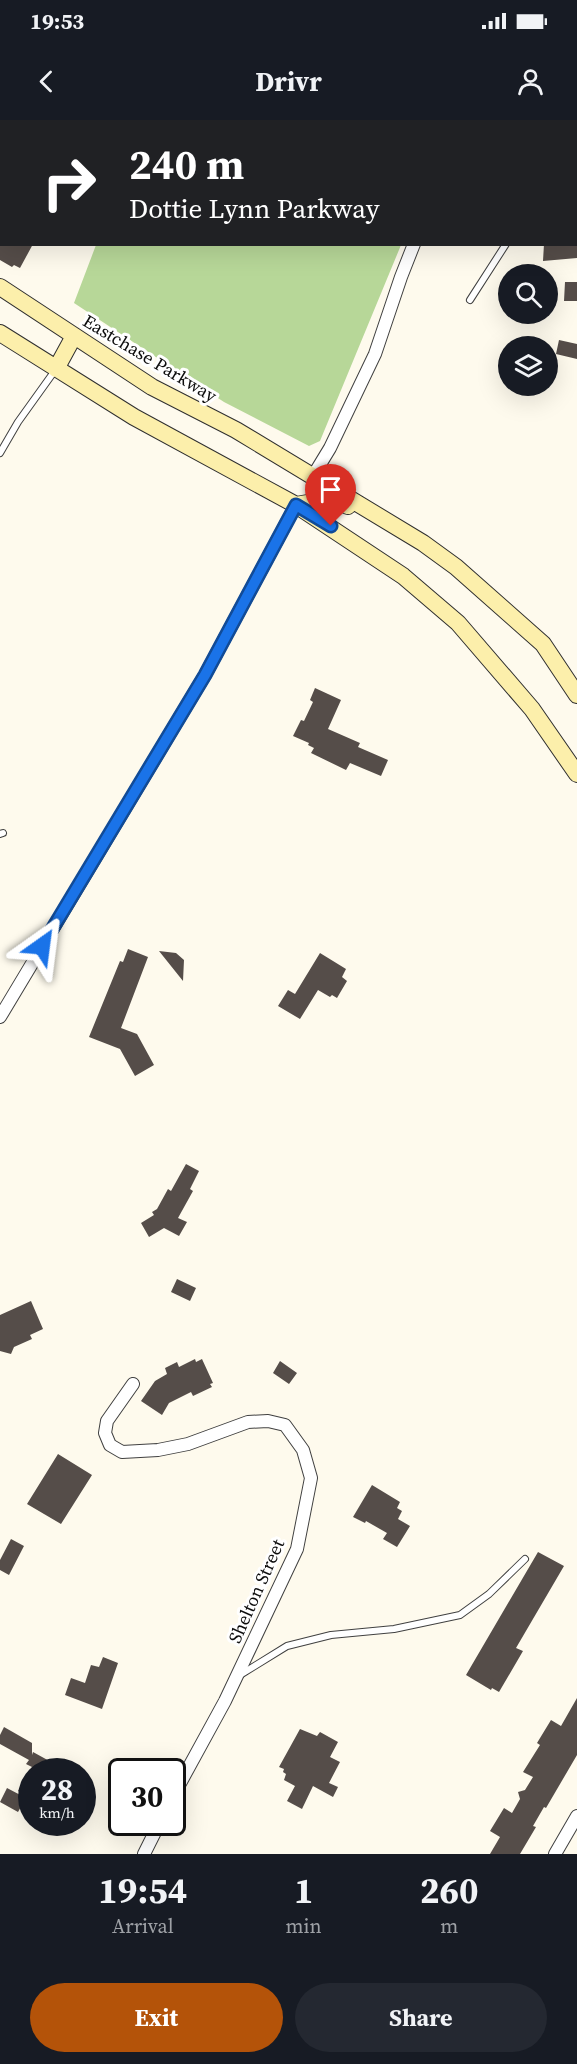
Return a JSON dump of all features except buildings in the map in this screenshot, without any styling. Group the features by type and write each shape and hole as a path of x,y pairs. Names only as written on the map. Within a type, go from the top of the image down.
{"main road":[{"name":"Eastchase Parkway","path":"0,287 152,387 236,430 423,543 456,567 543,644 577,694"},
{"path":"0,333 134,417 296,505 403,576 458,623 532,709 577,774"},
{"path":"56,369 74,336"},
{"path":"296,505 331,499 344,504 398,538 423,543"}],"street":[{"path":"314,476 375,354 413,246"},
{"path":"0,1017 205,675 296,505"},
{"name":"Shelton Street","path":"133,1384 107,1421 105,1433 110,1445 122,1452 158,1450 178,1446 248,1422 268,1421 285,1425 303,1450 311,1478 297,1548 237,1676 186,1772"},
{"path":"555,1854 577,1816"},
{"path":"144,1854 153,1836"}],"lane":[{"path":"470,300 505,246"},
{"path":"0,453 18,422 56,369"},
{"path":"237,1676 287,1646 331,1635 394,1629 460,1615 489,1594 525,1559"}],"green space":[{"path":"95,246 401,246 320,441 309,446 224,402 74,303"}],"route":[{"path":"42,946 205,675 296,505 331,526"}]}
